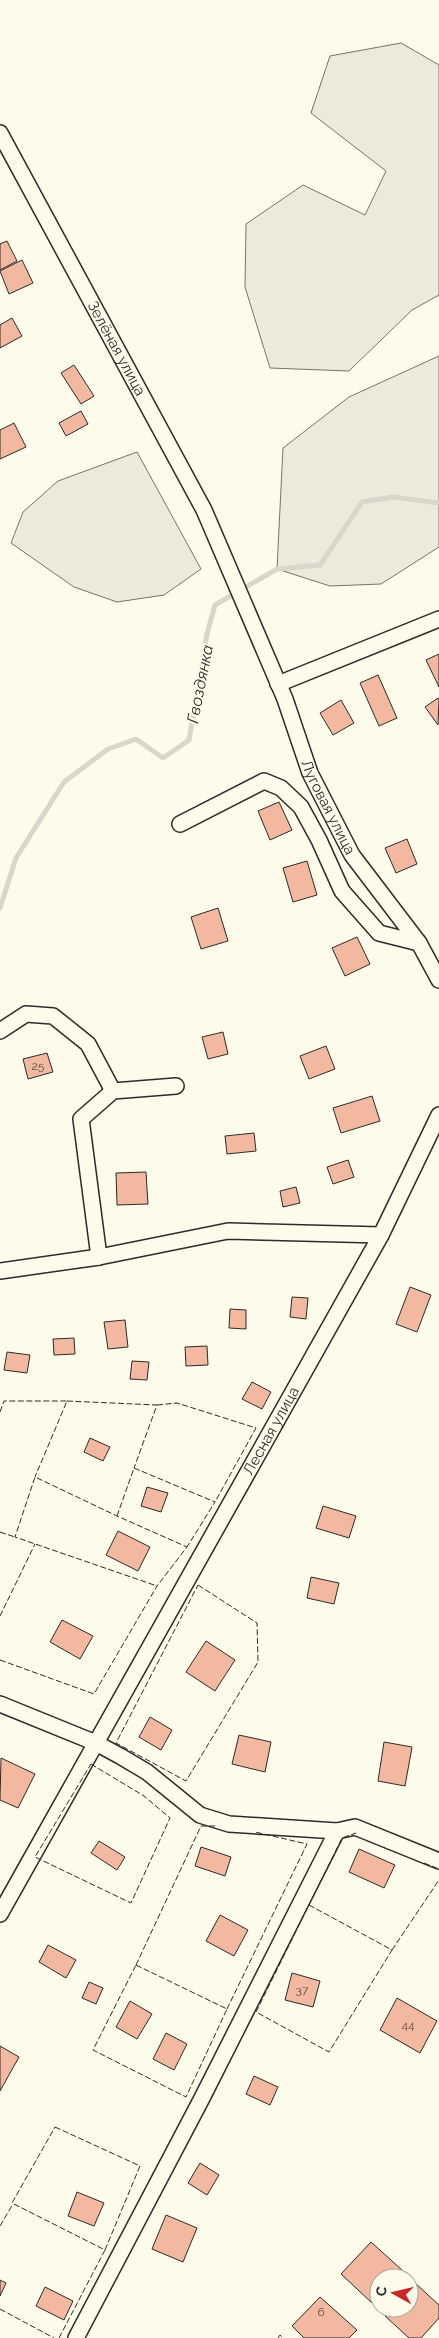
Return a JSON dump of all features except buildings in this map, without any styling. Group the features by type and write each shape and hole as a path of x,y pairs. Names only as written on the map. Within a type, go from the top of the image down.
{"street":[{"name":"Зелёная улица","path":"0,133 204,510 250,618"},
{"name":"Луговая улица","path":"250,618 278,684 310,773 352,855 428,950 439,980"},
{"path":"278,684 439,619"},
{"path":"180,824 264,781 281,788 300,807 319,840 342,891 379,933 428,950"},
{"path":"0,1031 26,1014 53,1016 88,1044 113,1091"},
{"path":"99,1258 81,1119 113,1091 176,1086"},
{"name":"Лесная улица","path":"0,1914 381,1234 439,1115"},
{"path":"0,1270 99,1258 228,1231 381,1234"},
{"path":"0,1704 96,1743 147,1772 200,1815 229,1824 337,1831 355,1826 439,1861"},
{"path":"76,2338 201,2100 337,1831"}],"shaded area":[{"path":"401,43 439,65 439,295 412,310 349,371 270,368 245,287 246,224 303,185 365,215 386,171 311,113 330,56"},
{"path":"439,356 439,547 381,584 330,586 277,569 283,448 349,397"},
{"path":"137,452 201,569 164,595 117,602 74,587 11,543 23,512 58,481"}],"waterway":[{"name":"Гвоздянка","path":"0,908 16,858 64,782 108,749 136,739 163,758 189,740 207,634 215,605 277,569 320,565 362,502 393,497 439,503"}],"fence":[{"path":"0,1412 4,1401 67,1401 35,1477"},
{"path":"67,1401 157,1405 134,1468"},
{"path":"157,1405 177,1403 256,1428 215,1502"},
{"path":"117,1516 134,1468 215,1502 187,1547"},
{"path":"0,1660 94,1694 157,1586 187,1547 35,1477 15,1537 157,1586"},
{"path":"0,1532 15,1537"},
{"path":"0,1616 35,1544"},
{"path":"198,1585 257,1623 258,1662 186,1781 116,1743 198,1585"},
{"path":"91,1764 144,1796 170,1818 131,1903 35,1857 91,1764"},
{"path":"136,1965 201,1826 215,1826"},
{"path":"227,2009 307,1844 255,1832"},
{"path":"309,1905 392,1950 329,2052 256,2012 342,1838 356,1833"},
{"path":"424,1863 439,1869"},
{"path":"392,1950 439,1880"},
{"path":"136,1965 227,2009 186,2097 93,2050 136,1965"},
{"path":"55,2127 140,2166 105,2250 12,2203 55,2127"},
{"path":"0,2226 13,2204"},
{"path":"59,2338 105,2250"},
{"path":"0,2309 54,2338"},
{"path":"278,2338 280,2335 283,2338"}]}
